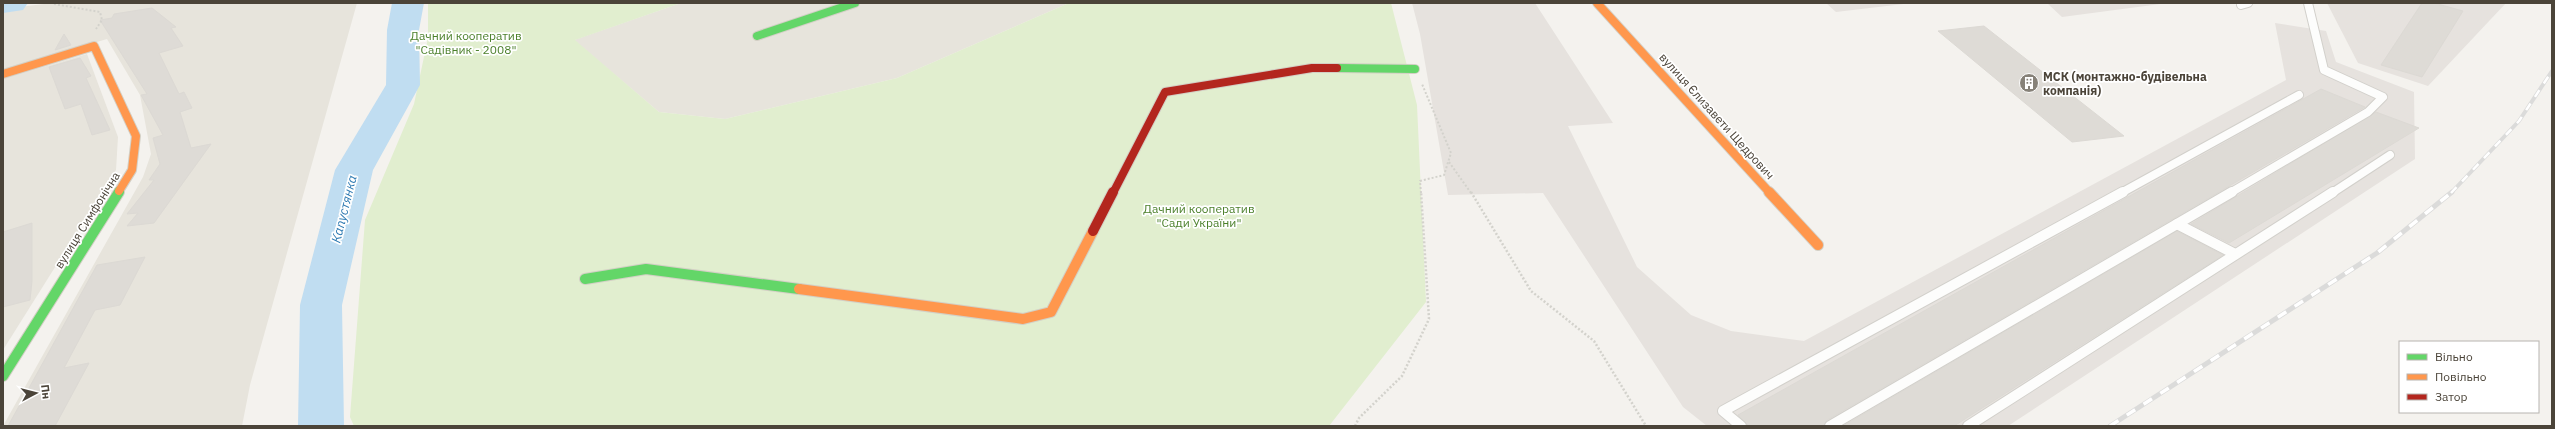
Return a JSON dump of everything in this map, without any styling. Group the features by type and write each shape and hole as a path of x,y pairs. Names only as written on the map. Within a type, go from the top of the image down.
{"street":[{"path":"757,36 855,3"},
{"name":"вулиця Єлизавети Щедрович","path":"1597,3 1818,245"},
{"path":"3,74 94,46"},
{"name":"вулиця Симфонічна","path":"3,376 132,170 136,136 94,46"},
{"path":"585,279 646,269 1023,319 1051,312 1165,92 1312,68 1415,69"}],"lane":[{"path":"1830,426 2368,112 2383,97 2324,70 2308,3"},
{"path":"1741,426 1722,411 2299,95"},
{"path":"1968,426 2390,155"},
{"path":"2177,224 2235,254"}],"path":[{"path":"54,3 100,12 102,20 93,34 94,46"},
{"path":"1355,426 1359,418 1402,376 1429,320 1420,181 1444,175 1451,153 1415,69"},
{"path":"1449,161 1482,207 1531,291 1594,341 1646,426"}],"shaded area":[{"path":"52,3 357,3 250,385 242,426 3,426 143,177 151,154 140,95 107,39 3,70 3,9"},
{"path":"681,3 1069,3 897,78 725,119 659,112 574,40"},
{"path":"1412,3 1535,3 1613,123 1568,126 1637,267 1691,315 1731,331 1804,341 2286,80 2275,23 2326,31 2336,62 2414,92 2415,159 2008,426 1707,426 1683,407 1543,193 1448,195 1420,34"},
{"path":"1826,3 1912,3 1836,12"},
{"path":"2047,3 2168,3 2062,17"},
{"path":"2327,3 2506,3 2428,86 2358,63"},
{"path":"87,54 118,137 116,170 3,350 3,79"}],"green space":[{"name":"Дачний кооператив \"Сади України\"","path":"428,3 681,3 575,40 659,112 725,119 897,78 1069,3 1391,3 1417,105 1426,302 1329,426 354,426 350,417 365,220 414,104 428,38"}],"building":[{"path":"2422,3 2434,3 2463,11 2422,77 2381,65"},
{"path":"152,8 176,27 171,28 183,46 159,53 179,94 184,92 192,108 180,112 191,148 211,144 154,223 127,226 138,213 127,214 154,180 149,180 160,164 153,138 163,135 141,95 147,94 100,20 112,18 114,14"},
{"name":"МСК (монтажно-будівельна компанія)","path":"1984,26 2124,136 2072,142 1938,31"},
{"path":"64,34 71,45 55,50"},
{"path":"80,58 91,76 86,78 110,130 92,135 81,104 65,109 49,67"},
{"path":"2321,89 2365,107 1827,420 1824,426 1749,426 1738,415"},
{"path":"2376,112 2419,128 2229,243 2191,224"},
{"path":"32,223 32,281 30,300 3,307 3,232"},
{"path":"2177,231 2223,255 1954,426 1843,426"},
{"path":"145,257 120,305 95,310 64,368 89,363 55,426 8,426 97,265"}],"waterway":[{"name":"Капустянка","path":"3,4 12,3"},
{"name":"Капустянка","path":"321,426 321,305 354,170 403,85 403,30 408,3"}],"railway":[{"path":"2452,192 2519,121 2552,71"},
{"path":"2110,426 2377,253 2452,192"}],"traffic: fast":[{"path":"757,36 855,3"},
{"path":"1337,68 1415,69"},
{"path":"3,376 119,191"},
{"path":"585,279 646,269 799,289"}],"traffic: slow":[{"path":"1597,3 1818,245"},
{"path":"3,74 94,46 136,136 132,170 119,191"},
{"path":"799,289 1023,319 1051,312 1093,231"}],"traffic: jam":[{"path":"1093,231 1165,92 1312,68 1337,68"}],"place":[{"name":"МСК (монтажно-будівельна компанія)","path":"2029,83"}],"park label":[{"name":"Дачний кооператив \"Садівник - 2008\"","path":"466,42"}]}
